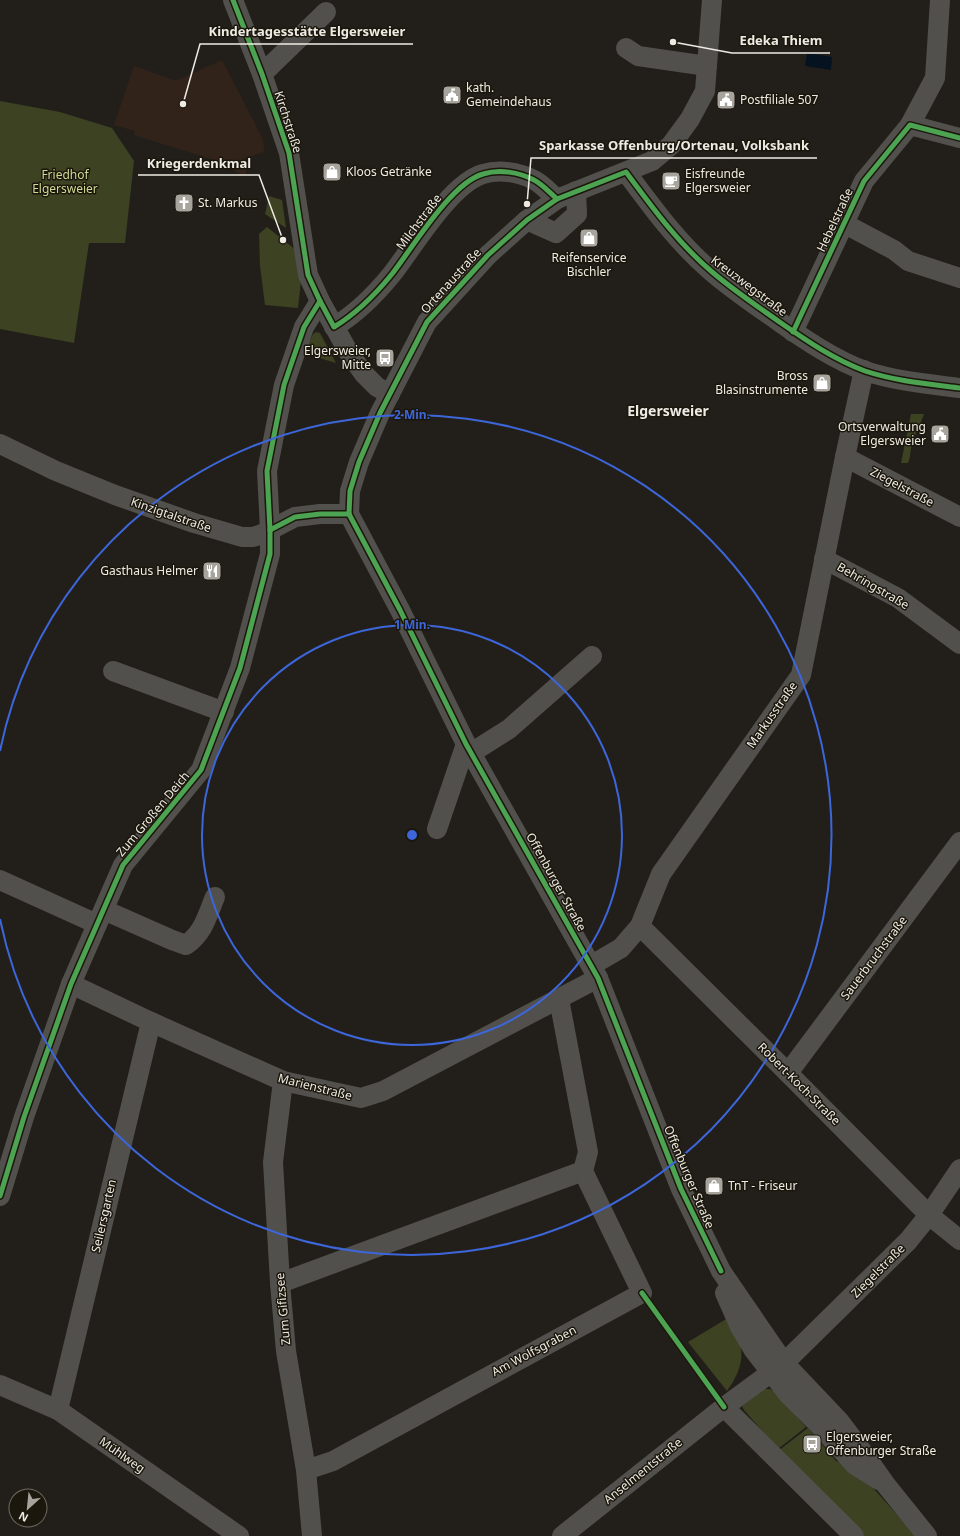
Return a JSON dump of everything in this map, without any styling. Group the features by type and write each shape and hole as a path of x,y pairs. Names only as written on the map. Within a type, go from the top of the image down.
{"street":[{"name":"Kirchstraße","path":"232,0 262,74 289,152 308,275 334,328 349,353 364,374 377,387 390,394"},
{"name":"Ortenaustraße","path":"349,514 350,491 359,462 390,394 428,322 488,255 527,220 570,196 652,161 671,144 690,119 705,91 712,0"},
{"name":"Hebelstraße","path":"793,332 864,181 933,98 941,71 944,27 940,0"},
{"path":"262,74 326,12"},
{"path":"626,48 638,56 707,66"},
{"path":"910,125 960,138"},
{"name":"Milchstraße","path":"334,328 364,306 391,275 449,199 469,180 482,174 497,171 509,172 534,180 570,196"},
{"name":"Kreuzwegstraße","path":"626,172 657,214 710,270 746,299 793,332 830,355 884,377 960,388"},
{"path":"527,220 556,233 577,214 570,196"},
{"path":"845,224 894,250 908,261 960,278"},
{"path":"270,530 267,471 284,385 304,327 320,301"},
{"name":"Markusstraße","path":"595,972 621,948 640,926 661,874 801,675 845,456 864,370"},
{"name":"Kinzigtalstraße","path":"0,444 56,471 115,495 194,523 242,537 262,534 295,517 320,514 349,514"},
{"name":"Ziegelstraße","path":"845,456 960,517"},
{"name":"Offenburger Straße","path":"349,514 400,610 469,748 595,972 681,1189 721,1271 726,1293 740,1327 753,1349 778,1368 788,1394 820,1426 855,1465 886,1485 927,1536"},
{"name":"Zum Großen Deich","path":"0,1196 24,1116 71,984 123,865 201,770 240,668 270,554 270,530"},
{"name":"Behringstraße","path":"824,559 898,598 960,644"},
{"path":"437,829 469,748 509,729 592,656"},
{"path":"113,671 224,712"},
{"name":"Sauerbruchstraße","path":"788,1073 960,842"},
{"path":"0,880 100,917 186,945 196,938 201,930 214,897"},
{"name":"Robert-Koch-Straße","path":"640,926 929,1215 960,1240"},
{"name":"Marienstraße","path":"71,984 151,1022 283,1081 361,1098 383,1091 559,999 595,972"},
{"path":"280,1282 583,1172 588,1152 559,999"},
{"name":"Seilersgarten","path":"58,1410 151,1022"},
{"name":"Zum Gifizsee","path":"283,1081 273,1162 280,1282 286,1351 306,1470 312,1536"},
{"name":"Ziegelstraße","path":"778,1368 908,1241 929,1215 960,1169"},
{"name":"Am Wolfsgraben","path":"306,1470 333,1461 642,1293 583,1172"},
{"name":"Anselmentstraße","path":"562,1536 724,1407 778,1368"},
{"name":"Mühlweg","path":"0,1385 58,1410 239,1536"},
{"path":"724,1407 854,1536"}],"shaded area":[{"path":"222,60 263,139 264,152 243,159 247,173 242,176 227,164 134,135 135,131 114,125 134,66 176,81"}],"green space":[{"name":"Friedhof Elgersweier","path":"0,101 60,112 112,128 134,161 125,243 89,243 74,343 0,329"},
{"path":"269,196 282,200 286,228 265,214"},
{"path":"267,227 296,250 301,281 298,308 265,305 260,266 259,234"},
{"path":"316,332 320,333 336,363 303,353 313,334"},
{"path":"911,414 924,414 911,447 908,463 901,463"},
{"path":"728,1318 738,1338 741,1363 727,1391 688,1342"},
{"path":"764,1389 774,1391 806,1427 778,1449 742,1406"},
{"path":"808,1428 836,1461 857,1470 916,1536 859,1536 778,1451"}],"water":[{"path":"807,53 832,57 831,70 805,66"}],"cycle path":[{"path":"233,0 262,74 289,153 308,275 334,327 358,310 379,289 392,274 433,217 458,190 471,180 489,172 515,173 528,177 537,182 557,199"},
{"path":"793,332 864,181 910,125 960,138"},
{"path":"349,514 350,491 359,462 380,413 427,322 488,255 527,220 557,199 626,172 687,249 736,291 811,343 832,356 865,371 912,382 960,388"},
{"path":"0,1196 24,1117 71,984 123,865 201,770 240,668 270,554 267,471 284,385 304,327 320,301"},
{"path":"270,530 295,517 320,514 349,514"},
{"path":"349,514 400,610 466,744 598,978 681,1189 721,1271"},
{"path":"642,1293 724,1407"}],"place":[{"name":"Edeka Thiem","path":"673,42"},
{"name":"kath. Gemeindehaus","path":"452,95"},
{"name":"Postfiliale 507","path":"726,100"},
{"name":"Kindertagesstätte Elgersweier","path":"183,104"},
{"name":"Kloos Getränke","path":"332,172"},
{"name":"Eisfreunde Elgersweier","path":"671,181"},
{"name":"St. Markus","path":"184,203"},
{"name":"Sparkasse Offenburg/Ortenau, Volksbank","path":"527,204"},
{"name":"Reifenservice Bischler","path":"589,238"},
{"name":"Kriegerdenkmal","path":"283,240"},
{"name":"Elgersweier, Mitte","path":"385,358"},
{"name":"Bross Blasinstrumente","path":"822,383"},
{"name":"Ortsverwaltung Elgersweier","path":"940,434"},
{"name":"Gasthaus Helmer","path":"212,571"},
{"name":"TnT - Friseur","path":"714,1186"},
{"name":"Elgersweier, Offenburger Straße","path":"812,1444"}],"district":[{"name":"Elgersweier","path":"668,411"}]}
